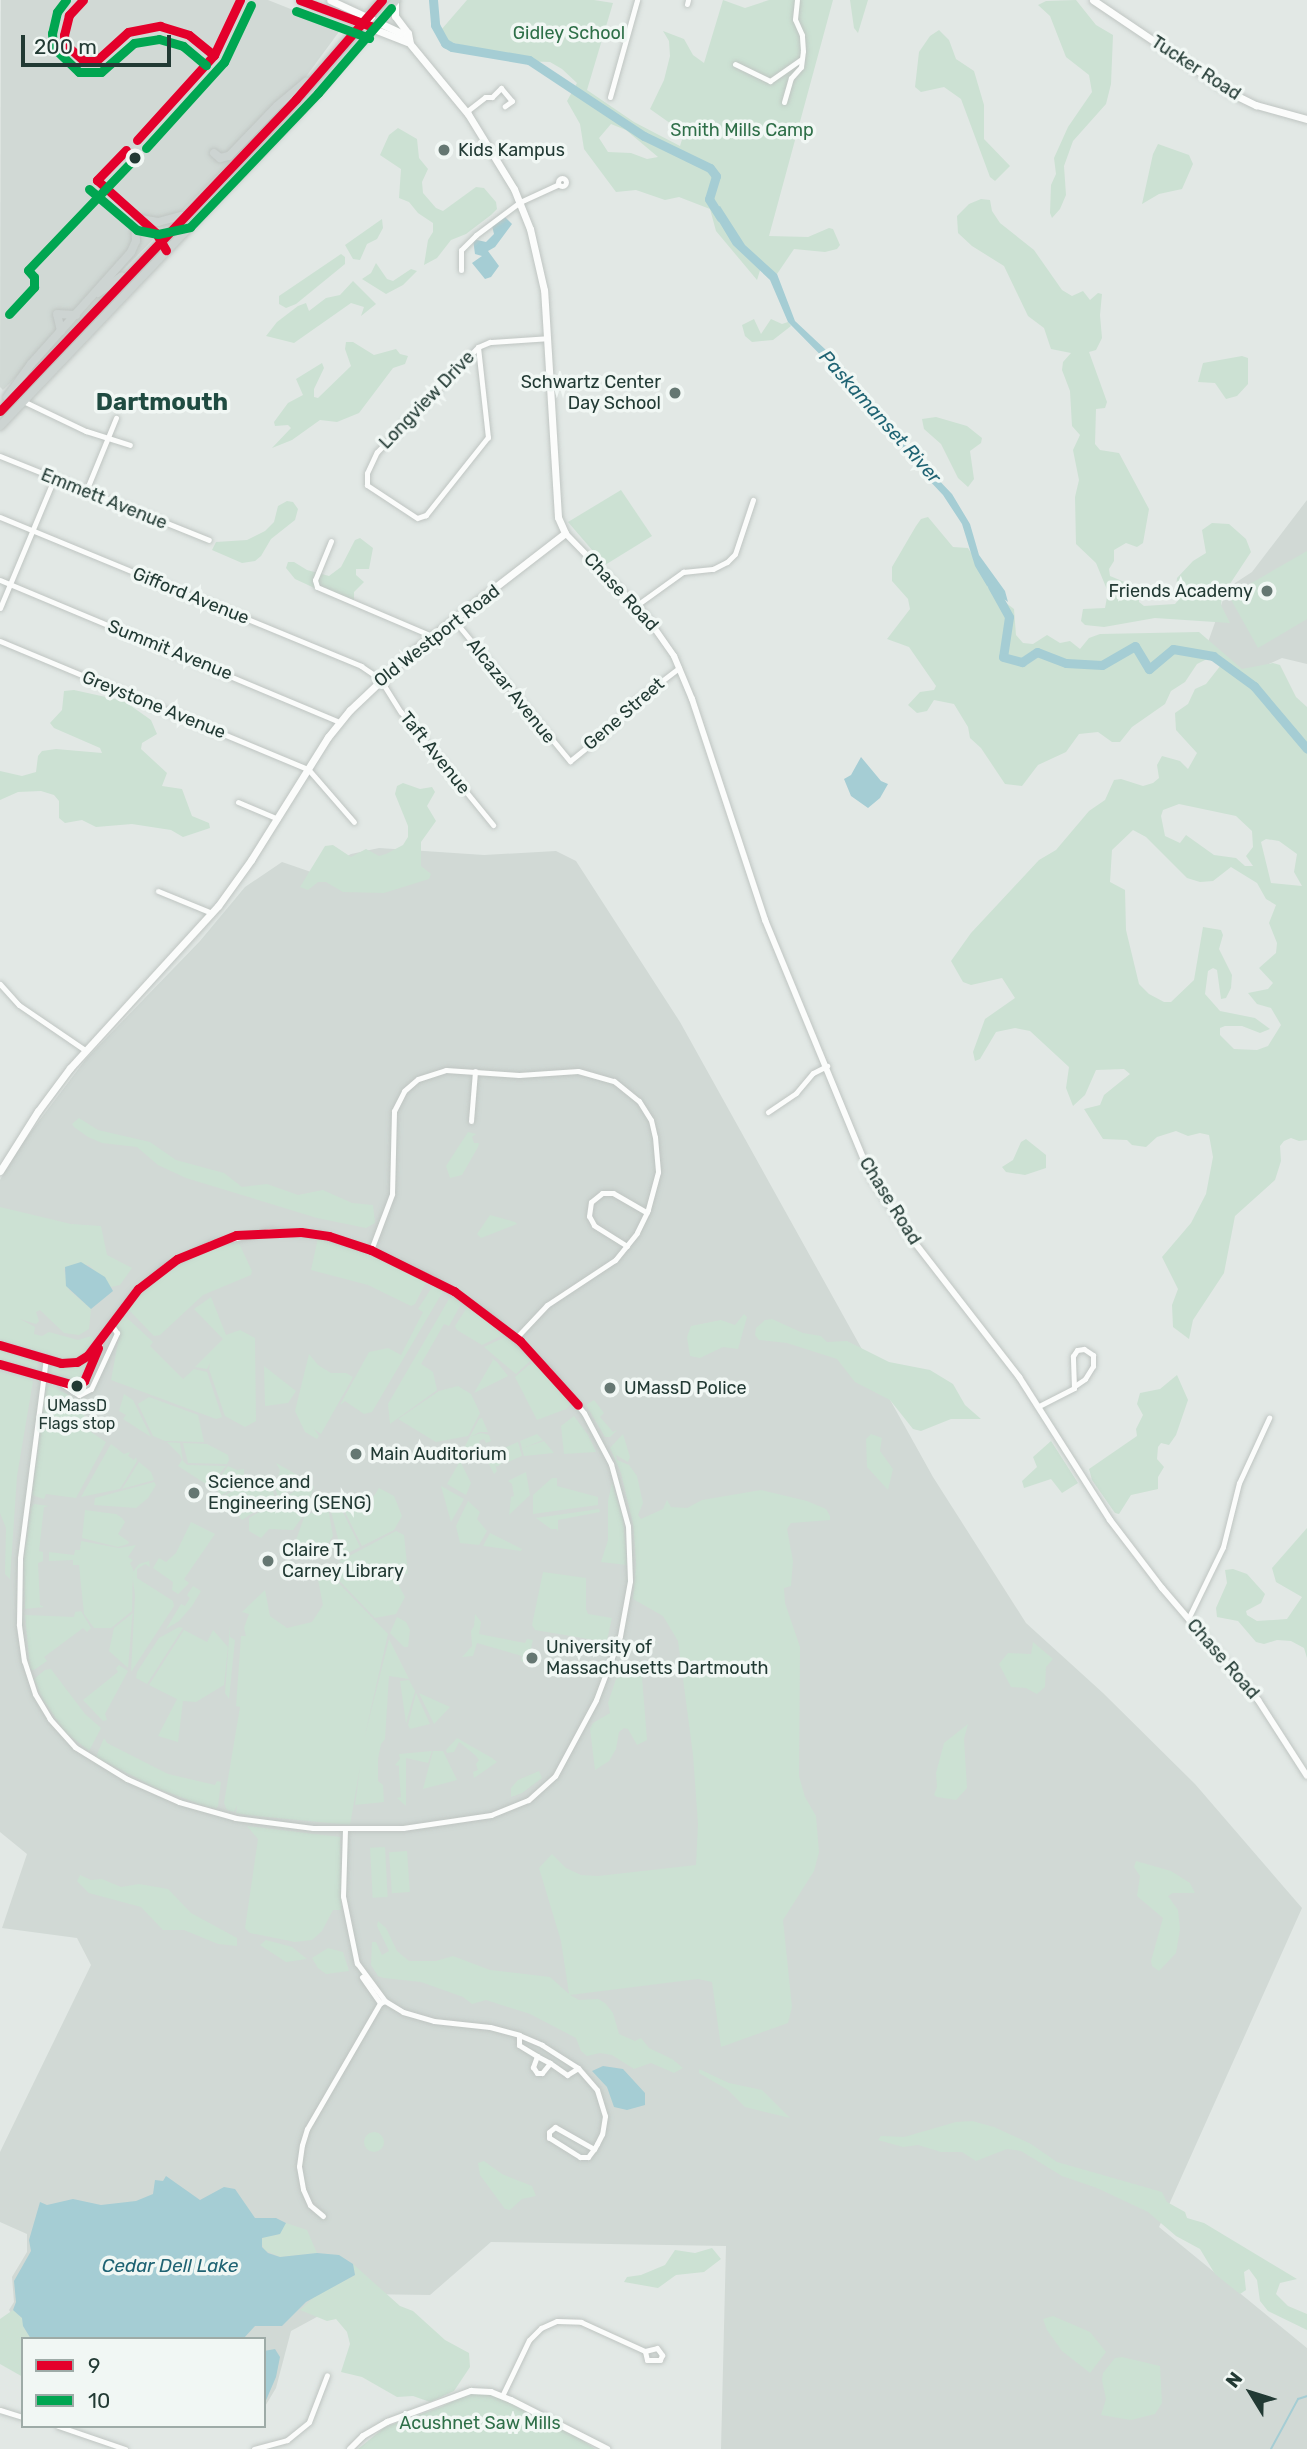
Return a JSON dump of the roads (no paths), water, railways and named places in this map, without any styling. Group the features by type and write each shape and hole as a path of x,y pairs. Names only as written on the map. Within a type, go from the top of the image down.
{"main road":[{"path":"300,0 362,23 376,24"},
{"path":"330,0 369,15 376,24 410,44 466,112 503,166 520,202 541,275 548,338 558,517 565,533"},
{"path":"0,410 320,72 382,0"},
{"name":"Tucker Road","path":"1093,0 1231,93 1256,105 1307,119"},
{"path":"0,426 297,114 395,1"},
{"path":"395,1 395,16 408,33 410,44"},
{"path":"214,153 222,158 229,156 281,102 320,72"},
{"path":"0,410 25,372 133,249 138,221 158,222 184,216"},
{"path":"90,298 135,267"},
{"path":"61,331 57,314 76,315"},
{"name":"Old Westport Road","path":"0,1171 38,1111 85,1050 212,914 278,819 340,722 380,680 432,636 565,533"}],"street":[{"path":"610,97 637,0"},
{"path":"784,102 791,78 801,67 802,35 795,19 797,0"},
{"path":"735,64 770,81 801,59"},
{"path":"466,112 500,88 512,101 505,106"},
{"path":"461,270 461,250 520,202 557,185"},
{"name":"Longview Drive","path":"478,347 488,437 426,515 417,518 370,488 366,480 367,473 381,448 478,347 490,342 548,338"},
{"path":"23,401 77,428 130,445"},
{"path":"86,491 116,418"},
{"name":"Emmett Avenue","path":"0,456 209,540"},
{"path":"0,608 54,479"},
{"path":"637,605 683,572 713,569 727,562 735,554 753,500"},
{"name":"Gifford Avenue","path":"0,517 361,666 380,680"},
{"name":"Chase Road","path":"565,533 637,605 658,630 679,668 765,920 872,1179 912,1239 1039,1406 1094,1497 1188,1619 1258,1700 1307,1776"},
{"path":"331,541 314,580 317,587 432,636"},
{"name":"Summit Avenue","path":"0,580 340,722"},
{"name":"Alcazar Avenue","path":"454,620 569,761"},
{"name":"Greystone Avenue","path":"0,641 308,769"},
{"name":"Gene Street","path":"569,761 607,731 633,703 679,668"},
{"name":"Taft Avenue","path":"380,680 401,712 493,825"},
{"path":"308,769 354,821"},
{"path":"238,802 278,819"},
{"path":"158,891 212,914"},
{"path":"0,984 19,1005 85,1050"},
{"path":"768,1112 796,1093 811,1075 827,1066"},
{"path":"371,1250 392,1194 394,1118 398,1101 411,1084 426,1075 446,1070 519,1075 587,1072 602,1076 628,1090 645,1110 655,1137 658,1172 647,1213 627,1246 601,1271 547,1306 516,1338"},
{"path":"471,1121 475,1071"},
{"path":"627,1246 594,1225 589,1212 591,1202 599,1195 609,1193 647,1213"},
{"path":"0,1345 69,1364 79,1362 127,1300 155,1274 187,1253 224,1239 262,1231 295,1231 329,1236 371,1250 444,1285 516,1338 552,1374 584,1413 603,1445 619,1486 629,1535 627,1608 614,1654 596,1700 565,1761 551,1781 528,1800 503,1812 447,1823 345,1829 245,1820 161,1795 93,1761 75,1747 50,1719 35,1694 24,1661 18,1598 46,1358"},
{"path":"0,1364 74,1386 82,1383 110,1323"},
{"path":"54,1380 77,1394 90,1391 117,1333 110,1323"},
{"path":"1039,1406 1071,1391 1087,1377 1093,1366 1093,1355 1084,1349 1078,1350 1073,1356 1076,1385"},
{"path":"1188,1619 1223,1547 1239,1483 1269,1418"},
{"path":"345,1829 343,1896 363,1980 382,2002 422,2018 490,2027 519,2035 542,2045 578,2068 597,2090 604,2108 604,2125 594,2149 588,2157 580,2157 548,2134 552,2128 559,2127 594,2149"},
{"path":"323,2216 310,2205 303,2189 299,2166 302,2145 307,2129 382,2002"},
{"path":"519,2035 519,2045 567,2075 578,2068"},
{"path":"537,2056 533,2067 537,2073 542,2073 550,2063"},
{"path":"502,2396 529,2340 541,2328 557,2321 581,2322 645,2351"},
{"path":"254,2449 287,2440 303,2428 312,2415 327,2375"},
{"path":"350,2449 373,2429 471,2391 491,2392 502,2396 607,2449"},
{"path":"0,2410 21,2416"},
{"path":"64,2428 125,2449"}],"water":[{"path":"720,206 745,245 777,274 795,321 843,366 888,418 893,432 952,494 970,524 979,555 1005,591 1008,602 987,586 975,566 962,524 943,495 879,427 852,387 788,322 770,280 733,245 712,210"},
{"path":"505,217 512,224 495,247 488,251 499,266 491,277 485,279 472,263 482,256 475,254 473,239 486,242 494,234 492,226"},
{"path":"861,757 881,781 888,784 880,798 868,808 851,796 844,779 851,775"},
{"path":"81,1262 105,1277 113,1291 91,1309 66,1286 65,1267"},
{"path":"603,2066 623,2069 645,2093 645,2105 627,2110 614,2107 607,2087 592,2071"},
{"name":"Cedar Dell Lake","path":"166,2176 200,2200 224,2187 235,2189 255,2218 276,2218 286,2223 280,2234 262,2238 262,2247 268,2253 280,2257 317,2253 339,2255 353,2264 355,2275 306,2302 282,2326 255,2326 245,2337 30,2337 23,2326 22,2318 13,2310 16,2302 14,2281 31,2251 29,2240 40,2202 47,2205 73,2199 101,2205 136,2201 153,2194 155,2180 163,2181"},
{"path":"275,2349 280,2357 276,2377 266,2400 266,2351"}],"waterway":[{"name":"Paskamanset River","path":"433,0 435,25 445,43 452,47 529,60 644,136 710,168 716,176 709,199 721,218"},
{"name":"Paskamanset River","path":"992,586 1009,617 1003,657 1022,662 1037,652 1066,663 1102,665 1135,646 1149,669 1173,649 1213,656 1254,686 1307,749"},
{"path":"1271,2449 1298,2399 1307,2396"}],"place":[{"name":"Kids Kampus","path":"444,150"},
{"name":"Schwartz Center Day School","path":"675,393"},
{"name":"Friends Academy","path":"1267,591"},
{"name":"UMassD Flags stop","path":"77,1386"},
{"name":"UMassD Police","path":"610,1388"},
{"name":"Main Auditorium","path":"356,1454"},
{"name":"Science and Engineering (SENG)","path":"194,1493"},
{"name":"Claire T. Carney Library","path":"268,1561"},
{"name":"University of Massachusetts Dartmouth","path":"532,1658"}],"district":[{"name":"Dartmouth","path":"162,403"}],"park label":[{"name":"Gidley School","path":"569,33"},
{"name":"Smith Mills Camp","path":"742,130"},
{"name":"Acushnet Saw Mills","path":"480,2423"}]}
